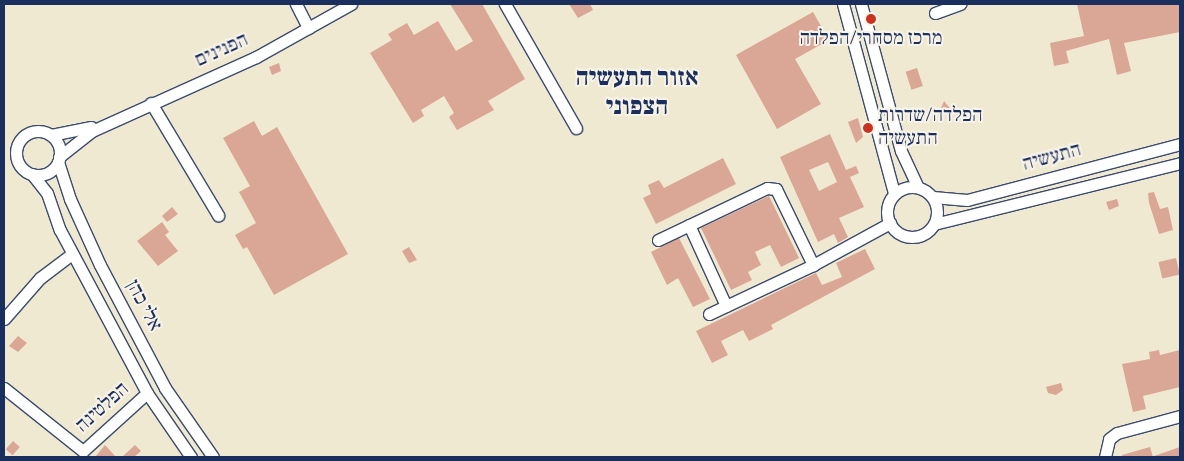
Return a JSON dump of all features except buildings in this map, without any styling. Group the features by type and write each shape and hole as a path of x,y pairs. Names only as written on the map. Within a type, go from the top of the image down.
{"street":[{"path":"296,4 308,28"},
{"name":"הפנינים","path":"58,160 83,137 105,124 256,57 350,4"},
{"path":"505,4 576,128"},
{"path":"843,4 894,193"},
{"path":"861,4 901,151 918,187"},
{"path":"935,13 960,4"},
{"path":"151,104 218,215"},
{"name":"הפנינים","path":"51,135 105,124"},
{"path":"40,131 51,135 57,142 58,160 47,172 32,174 18,163 17,146 29,132 40,131"},
{"name":"התעשיה","path":"933,197 967,200 1180,144"},
{"name":"אלי כהן","path":"58,160 70,199 100,266 165,388 213,457"},
{"name":"התעשיה","path":"934,224 1180,163"},
{"name":"אלי כהן","path":"32,174 47,193 72,254 147,393 191,457"},
{"path":"910,186 918,187 933,197 938,210 934,224 924,234 911,237 898,232 890,223 887,206 894,193 910,186"},
{"path":"658,240 767,188 776,189 814,265"},
{"path":"709,314 814,265 890,223"},
{"path":"689,225 726,306"},
{"path":"4,319 40,278 72,254"},
{"name":"הפלטינה","path":"4,388 83,451 147,393"},
{"path":"1105,457 1109,439 1117,432 1180,416"}],"place":[{"name":"מרכז מסחרי/הפלדה","path":"871,19"},
{"name":"הפלדה/שדרות התעשיה","path":"868,128"}],"district":[{"name":"אזור התעשיה הצפוני","path":"637,94"}]}
